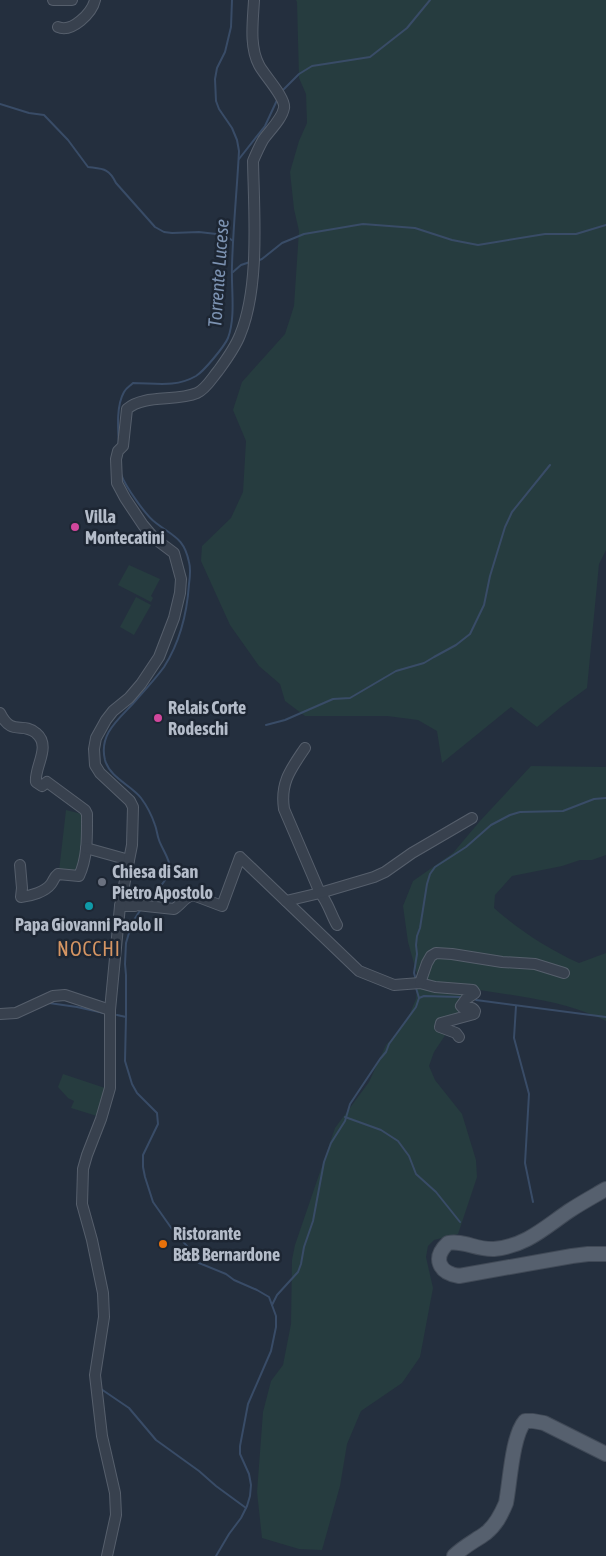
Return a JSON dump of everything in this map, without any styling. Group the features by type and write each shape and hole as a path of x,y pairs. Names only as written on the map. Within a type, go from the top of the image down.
{"main road":[{"path":"606,1189 571,1209 523,1243 494,1249 478,1248 456,1242 448,1243 440,1254 439,1260 440,1266 449,1275 459,1276 572,1256 606,1254"},
{"path":"454,1556 464,1546 497,1523 506,1503 516,1440 520,1426 525,1421 533,1420 544,1423 606,1454"}],"street":[{"path":"53,0 72,0"},
{"path":"58,27 68,28 87,16 95,0"},
{"path":"107,1556 116,1516 115,1493 102,1436 95,1375 104,1317 103,1293 82,1204 83,1169 110,1088 110,1010 120,906 132,846 134,807 95,766 94,749 96,738 106,720 141,684 159,657 174,618 181,579 174,553 154,538 124,498 117,483 119,452 127,409 131,405 145,401 183,397 198,392 208,384 226,360 240,337 246,318 253,262 253,161 284,108 284,102 258,64 255,54 253,42 254,0"},
{"path":"0,713 7,725 30,729 40,738 42,747 36,782 42,786 47,782 85,810 87,814 86,848 79,876 58,874 45,889 21,897 20,865"},
{"path":"305,748 289,773 285,784 282,797 284,809 320,893 325,899 328,911 336,925"},
{"path":"286,901 374,877 472,818"},
{"path":"86,848 129,860"},
{"path":"120,906 143,905 174,910 188,896 193,895 222,906 240,857 359,971 394,985 420,983 435,987 472,990 475,993 461,1004 463,1008 473,1008 474,1014 440,1023 440,1027 456,1033 459,1037"},
{"path":"420,983 427,962 436,953 535,964 564,973"},
{"path":"0,1014 16,1012 53,996 65,995 110,1010"}],"green space":[{"path":"296,0 606,0 606,550 599,564 587,688 537,727 511,707 442,763 437,731 418,720 387,716 305,716 285,701 280,684 259,666 230,625 201,561 202,546 231,518 243,492 246,441 233,410 242,382 285,334 294,306 299,231 294,209 290,172 299,141 307,123 306,94 299,78"},
{"path":"129,565 160,579 151,596 153,598 151,602 118,585"},
{"path":"136,597 151,605 134,635 120,627"},
{"path":"531,766 606,767 606,855 592,860 580,860 562,866 512,876 495,895 494,908 534,938 556,952 579,963 606,953 606,1021 556,1003 468,988 452,1025 434,1052 429,1066 435,1080 462,1114 476,1160 477,1177 458,1234 434,1240 428,1246 426,1257 433,1288 420,1357 402,1383 361,1411 347,1444 340,1486 322,1550 299,1549 262,1538 257,1492 263,1412 271,1381 283,1365 291,1324 292,1260 295,1245 335,1128 369,1082 386,1045 408,1018 416,999 418,978 408,942 403,906 413,881 453,853"},
{"path":"66,810 86,815 79,872 59,871"},
{"path":"63,1074 108,1089 97,1116 71,1108 74,1101 68,1098 58,1087"}],"waterway":[{"name":"Torrente Lucese","path":"119,445 119,411 121,398 126,389 133,383 157,384 188,380 200,373 209,364 228,338 233,312 232,275 239,151 232,128 216,101 215,79 217,68 225,52 231,27 232,0"},
{"path":"281,92 299,74 312,66 370,57 407,28 430,0"},
{"path":"239,159 265,126 278,98"},
{"path":"0,104 29,113 44,115 68,140 88,167 102,169 111,174 116,183 155,227 164,232 172,233 199,232 225,235 233,241"},
{"path":"257,261 282,243 304,234 363,224 415,228 452,240 478,245 545,234 576,234 606,225"},
{"path":"233,272 241,265 250,262"},
{"path":"266,725 285,720 333,699 350,698 396,671 424,663 456,645 470,634 484,605 490,576 505,527 512,512 550,465"},
{"name":"Torrente Lucese","path":"121,474 131,493 147,514 181,543 187,554 190,567 184,617 170,657 158,675 118,719 108,733 104,750 105,760 111,772 137,793 154,822 170,868 159,888"},
{"path":"416,980 414,973 417,936 427,884 430,874 435,867 466,847 491,825 510,815 520,812 563,811 594,799 606,798"},
{"name":"Torrente Lucese","path":"141,909 132,923 126,943 125,1061 132,1084 137,1093 157,1113 158,1124 143,1155 145,1177 153,1202 187,1246 191,1256 199,1263 226,1274 234,1280 269,1297 276,1316 276,1327 271,1351 248,1404 240,1446 240,1454 249,1474 250,1496 241,1518 216,1556"},
{"path":"272,1305 277,1295 298,1272 301,1264 304,1247 313,1221 324,1162 331,1143 345,1121 350,1104 386,1052 389,1044 416,1007 419,998 416,988"},
{"path":"419,998 424,996 460,997"},
{"path":"476,1000 606,1017"},
{"path":"49,1003 104,1013"},
{"path":"516,1006 514,1038 529,1094 525,1163 533,1202"},
{"path":"117,1015 126,1017"},
{"path":"345,1117 381,1130 398,1141 409,1156 416,1174 436,1192 460,1222"},
{"path":"101,1389 129,1408 156,1440 246,1508"}],"place":[{"name":"Villa Montecatini","path":"75,527"},
{"name":"Relais Corte Rodeschi","path":"158,718"},
{"name":"Chiesa di San Pietro Apostolo","path":"102,882"},
{"name":"Papa Giovanni Paolo II","path":"89,906"},
{"name":"Ristorante B&B Bernardone","path":"163,1244"}],"district":[{"name":"NOCCHI","path":"89,949"}]}
